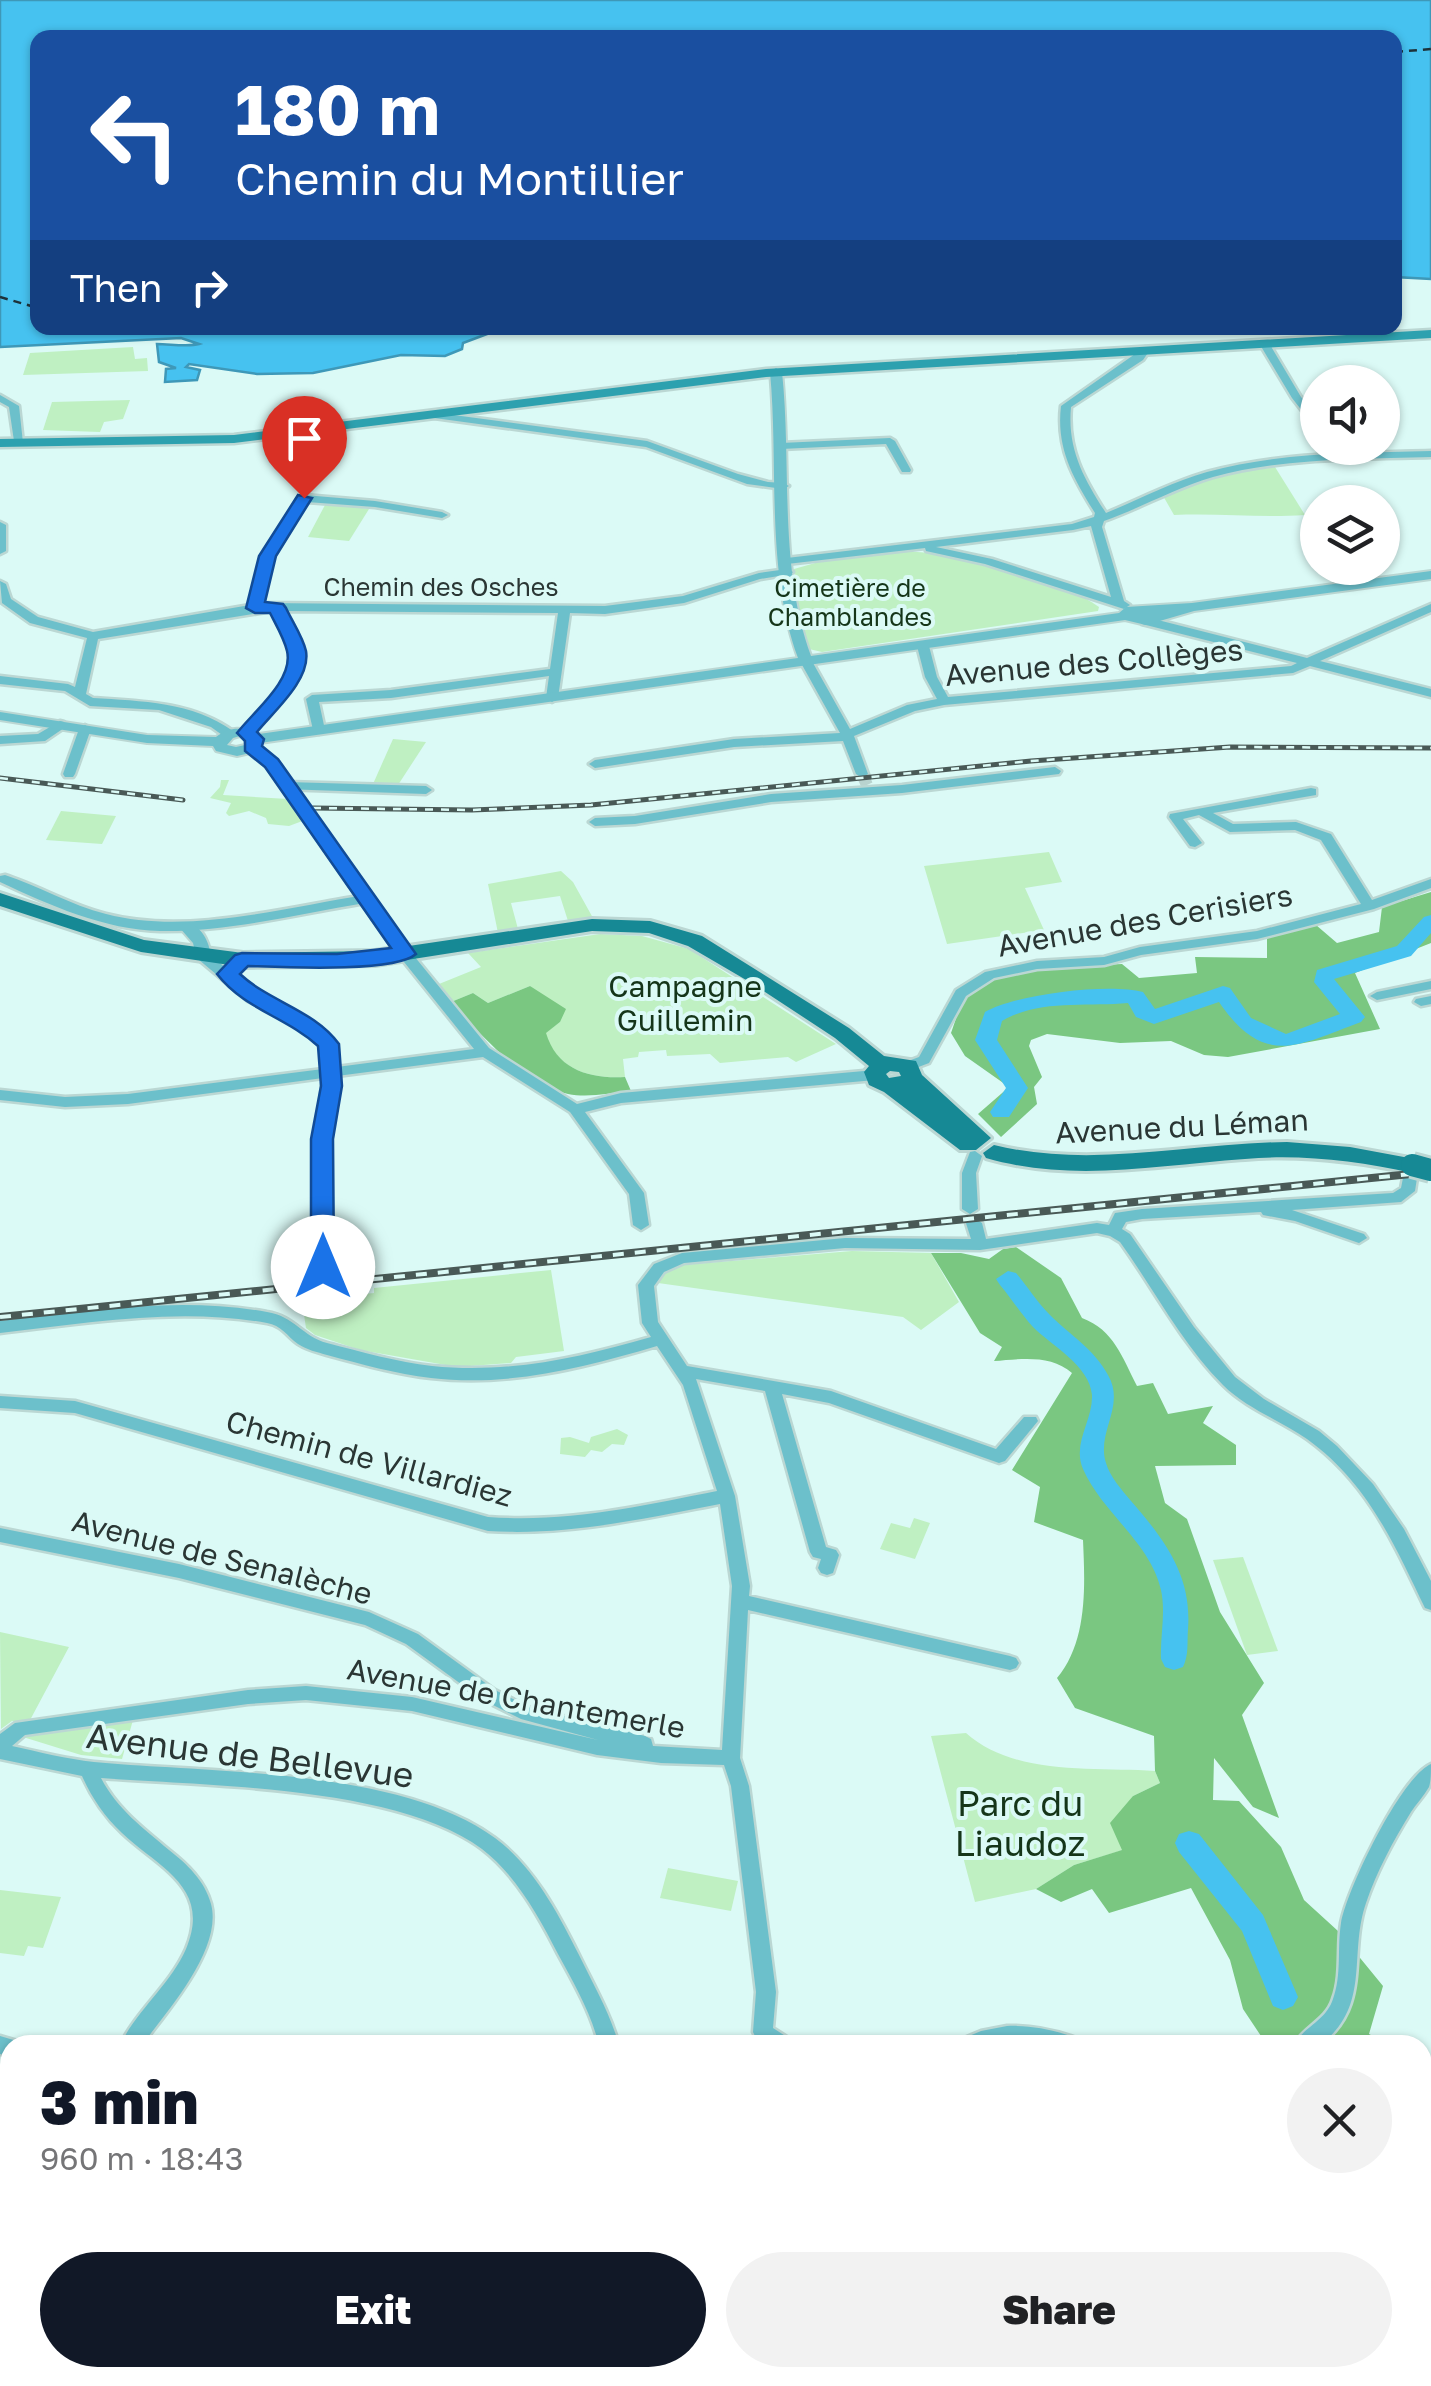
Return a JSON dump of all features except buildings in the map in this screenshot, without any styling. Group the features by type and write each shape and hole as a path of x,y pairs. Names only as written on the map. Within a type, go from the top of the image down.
{"main road":[{"path":"0,443 207,441 776,372 1431,334"},
{"path":"3,889 141,946 175,952 196,940 235,967 405,954 592,925 650,927 695,941 823,1019 979,1148"},
{"name":"Avenue du Léman","path":"979,1148 1086,1168 1243,1152 1343,1152 1416,1180"}],"street":[{"path":"1264,343 1300,402"},
{"path":"1125,609 1096,526 1101,513 1068,462 1066,406 1140,358 1145,350"},
{"path":"776,372 794,625 807,663 847,736 866,783"},
{"path":"0,398 14,406 19,441"},
{"path":"485,408 492,424"},
{"path":"431,415 680,452 758,486 784,486"},
{"path":"782,446 890,441 906,470"},
{"name":"Chemin des Osches","path":"1400,453 1431,454"},
{"name":"Chemin des Osches","path":"93,636 255,608 369,611 502,607 564,611 676,601 787,566 911,546 1055,531 1100,520 1211,474 1300,460"},
{"path":"255,608 268,556 305,495 442,515"},
{"path":"0,525 0,551"},
{"path":"911,546 988,560 1125,609 1305,664 1431,693"},
{"path":"1152,616 1431,575"},
{"path":"0,584 6,602 16,610 58,629 93,636 85,698"},
{"path":"251,740 295,667 297,653 277,608"},
{"path":"1174,621 1192,608"},
{"path":"1305,664 1431,608"},
{"path":"0,716 170,742 251,740 924,646 1125,609"},
{"path":"552,698 564,611"},
{"path":"924,646 932,677 944,701"},
{"name":"Avenue des Collèges","path":"595,764 734,743 798,743 847,736 911,708 944,701 1277,671 1305,664"},
{"path":"320,730 312,699 391,694 554,672"},
{"path":"0,680 52,684 85,698 160,706 215,724 224,738"},
{"path":"0,740 41,738 60,725"},
{"path":"69,774 85,729"},
{"path":"272,763 281,735"},
{"path":"251,740 272,763 405,954 486,1052 575,1109 636,1193 641,1225"},
{"path":"595,822 635,820 866,783 1055,771"},
{"path":"287,786 426,790"},
{"path":"1195,843 1174,817 1311,792"},
{"path":"1201,811 1230,828 1296,826 1326,836 1369,906"},
{"name":"Avenue des Cerisiers","path":"893,1074 924,1060 961,994 990,974 1037,964 1104,961 1140,951 1248,936 1369,906 1431,883"},
{"path":"3,889 196,940 365,898"},
{"path":"235,967 253,998 321,1033 328,1044 332,1069 322,1139 323,1272"},
{"path":"1377,996 1431,985"},
{"path":"0,1094 88,1102 332,1069 407,1065 486,1052"},
{"path":"575,1109 620,1098 893,1074"},
{"path":"979,1148 968,1173 972,1216 980,1244"},
{"path":"1110,1230 1120,1217 1199,1208 1396,1198 1416,1180"},
{"path":"1199,1208 1270,1211 1359,1238"},
{"path":"757,2035 766,1992 740,1786 731,1758 739,1569 727,1496 684,1371 650,1323 646,1286 652,1274 668,1262 845,1243 980,1244 1110,1230 1125,1238 1228,1381 1318,1439 1353,1475 1388,1518 1412,1558 1431,1603"},
{"path":"0,1326 170,1309 240,1313 288,1322 304,1340 358,1357 461,1377 501,1377 545,1370 662,1340"},
{"path":"684,1371 868,1408 999,1457 1030,1421"},
{"path":"772,1387 820,1552 830,1555 827,1568"},
{"name":"Chemin de Villardiez","path":"0,1402 75,1407 109,1415 460,1518 528,1528 568,1526 727,1496"},
{"name":"Avenue de Senalèche","path":"0,1535 179,1571 369,1619 412,1639 490,1695 527,1714 569,1728 700,1757"},
{"path":"739,1601 1010,1663"},
{"name":"Avenue de Chantemerle","path":"0,1748 20,1728 248,1697 306,1693 412,1704 606,1748 731,1758"},
{"name":"Avenue de Bellevue","path":"0,1748 88,1768 387,1800 457,1824 487,1842 528,1886 604,2023 607,2035"},
{"path":"88,1768 96,1788 116,1816 183,1872 197,1888 204,1908 203,1928 195,1950 137,2035"},
{"path":"1317,2035 1338,2018 1349,1978 1351,1920 1395,1820 1414,1786 1431,1772"}],"green space":[{"path":"133,347 135,359 147,358 148,371 23,375 30,353"},
{"path":"130,400 123,419 104,422 100,432 43,430 52,402"},
{"path":"1275,467 1300,507 1300,515 1174,515 1162,494 1212,476"},
{"path":"325,505 369,509 349,541 308,537"},
{"name":"Cimetière de Chamblandes","path":"897,551 944,555 1031,576 1081,596 1099,607 1098,611 822,652 809,649 797,611 794,569 822,561"},
{"path":"393,739 426,742 398,785 373,784"},
{"path":"221,780 229,780 223,795 288,799 305,820 289,826 268,824 266,818 249,811 229,816 226,813 231,803 210,798"},
{"path":"61,811 116,816 102,844 46,840"},
{"path":"1049,852 1062,882 1025,888 1044,930 947,944 924,866"},
{"path":"561,871 573,882 593,918 568,921 560,896 511,903 518,929 498,933 488,884"},
{"path":"1431,892 1431,943 1355,973 1380,1029 1228,1057 1204,1055 1171,1041 1120,1043 1047,1034 1031,1040 1029,1046 1042,1077 1034,1087 1037,1104 1001,1137 978,1114 1009,1087 965,1056 951,1033 966,998 996,978 1039,969 1122,964 1139,978 1197,973 1195,957 1267,958 1267,936 1316,925 1337,943 1379,932 1382,907"},
{"name":"Campagne Guillemin","path":"600,934 642,936 689,949 836,1044 796,1062 788,1057 720,1063 710,1054 667,1056 666,1050 639,1052 638,1057 623,1059 625,1077 599,1076 566,1064 550,1046 545,1033 560,1022 530,986 488,1003 473,993 451,1002 439,984 481,967 468,953"},
{"path":"530,986 566,1009 560,1022 546,1033 558,1056 588,1074 625,1077 631,1091 583,1096 552,1089 504,1056 451,1002 473,993 488,1003"},
{"path":"1016,1247 1061,1278 1082,1318 1110,1337 1137,1386 1153,1383 1168,1414 1213,1406 1203,1423 1236,1445 1236,1465 1155,1466 1165,1503 1187,1519 1220,1612 1264,1683 1242,1715 1279,1818 1253,1807 1214,1758 1213,1800 1239,1801 1281,1847 1304,1900 1338,1931 1383,1986 1371,2035 1260,2035 1243,2009 1230,1960 1191,1888 1109,1913 1092,1889 1061,1902 1036,1889 1074,1865 1122,1850 1110,1823 1133,1796 1160,1783 1155,1771 1154,1736 1075,1708 1057,1678 1079,1630 1084,1594 1083,1540 1034,1522 1040,1487 1012,1470 1072,1373 1045,1360 994,1361 1002,1347 980,1333 931,1253 961,1253 989,1259 1003,1249"},
{"path":"852,1251 931,1253 959,1302 921,1330 903,1317 658,1283 668,1270 682,1265"},
{"path":"551,1270 564,1351 516,1357 511,1363 457,1367 360,1350 315,1335 306,1328 303,1308 335,1305 334,1297 374,1293 374,1288"},
{"path":"617,1429 628,1435 624,1445 612,1444 602,1452 591,1450 585,1457 560,1454 561,1438 589,1443 591,1437"},
{"path":"914,1518 930,1523 915,1559 880,1549 891,1523 910,1528"},
{"path":"1243,1557 1278,1651 1247,1655 1213,1560"},
{"path":"0,1632 69,1647 29,1722 12,1721 1,1729"},
{"path":"133,1720 122,1759 81,1755 23,1737"},
{"name":"Parc du Liaudoz","path":"966,1733 1007,1757 1055,1767 1155,1771 1160,1783 1133,1796 1123,1850 1074,1865 1036,1889 975,1902 931,1736"},
{"path":"668,1868 738,1881 731,1911 660,1898"},
{"path":"0,1890 61,1897 43,1948 28,1946 24,1956 0,1953"}],"water":[{"path":"0,0 1431,0 1431,279 1402,277 1402,30 30,30 30,335 484,335 445,356 401,355 313,373 257,374 189,364 186,367 200,370 197,380 165,382 166,369 176,368 159,362 157,344 199,344 181,338 0,347"}],"waterway":[{"path":"1001,1112 1017,1088 986,1040 992,1017 1006,1009 1039,1001 1128,996 1136,997 1143,1012 1154,1017 1223,993 1244,1023 1287,1041 1354,1017 1324,982 1324,975 1404,951 1431,921"},
{"path":"1008,1279 1042,1321 1090,1366 1102,1386 1103,1404 1093,1442 1093,1461 1105,1485 1151,1542 1169,1573 1175,1600 1174,1659"},
{"path":"1189,1843 1253,1924 1283,1997"}],"ferry route":[{"path":"1402,51 1431,49"},
{"path":"0,297 30,306"}],"tunnel":[{"path":"862,774 867,785"}],"railway":[{"path":"313,808 472,810 591,805 1031,761 1230,747 1431,748"},
{"path":"0,778 183,800"},
{"path":"0,1317 1431,1172"}],"route":[{"path":"304,498 268,556 255,608 277,608 297,653 295,667 285,687 246,733 255,739 252,747 272,763 405,954 337,961 242,960 228,974 253,998 304,1022 321,1033 328,1044 332,1086 322,1139 323,1267"}]}
